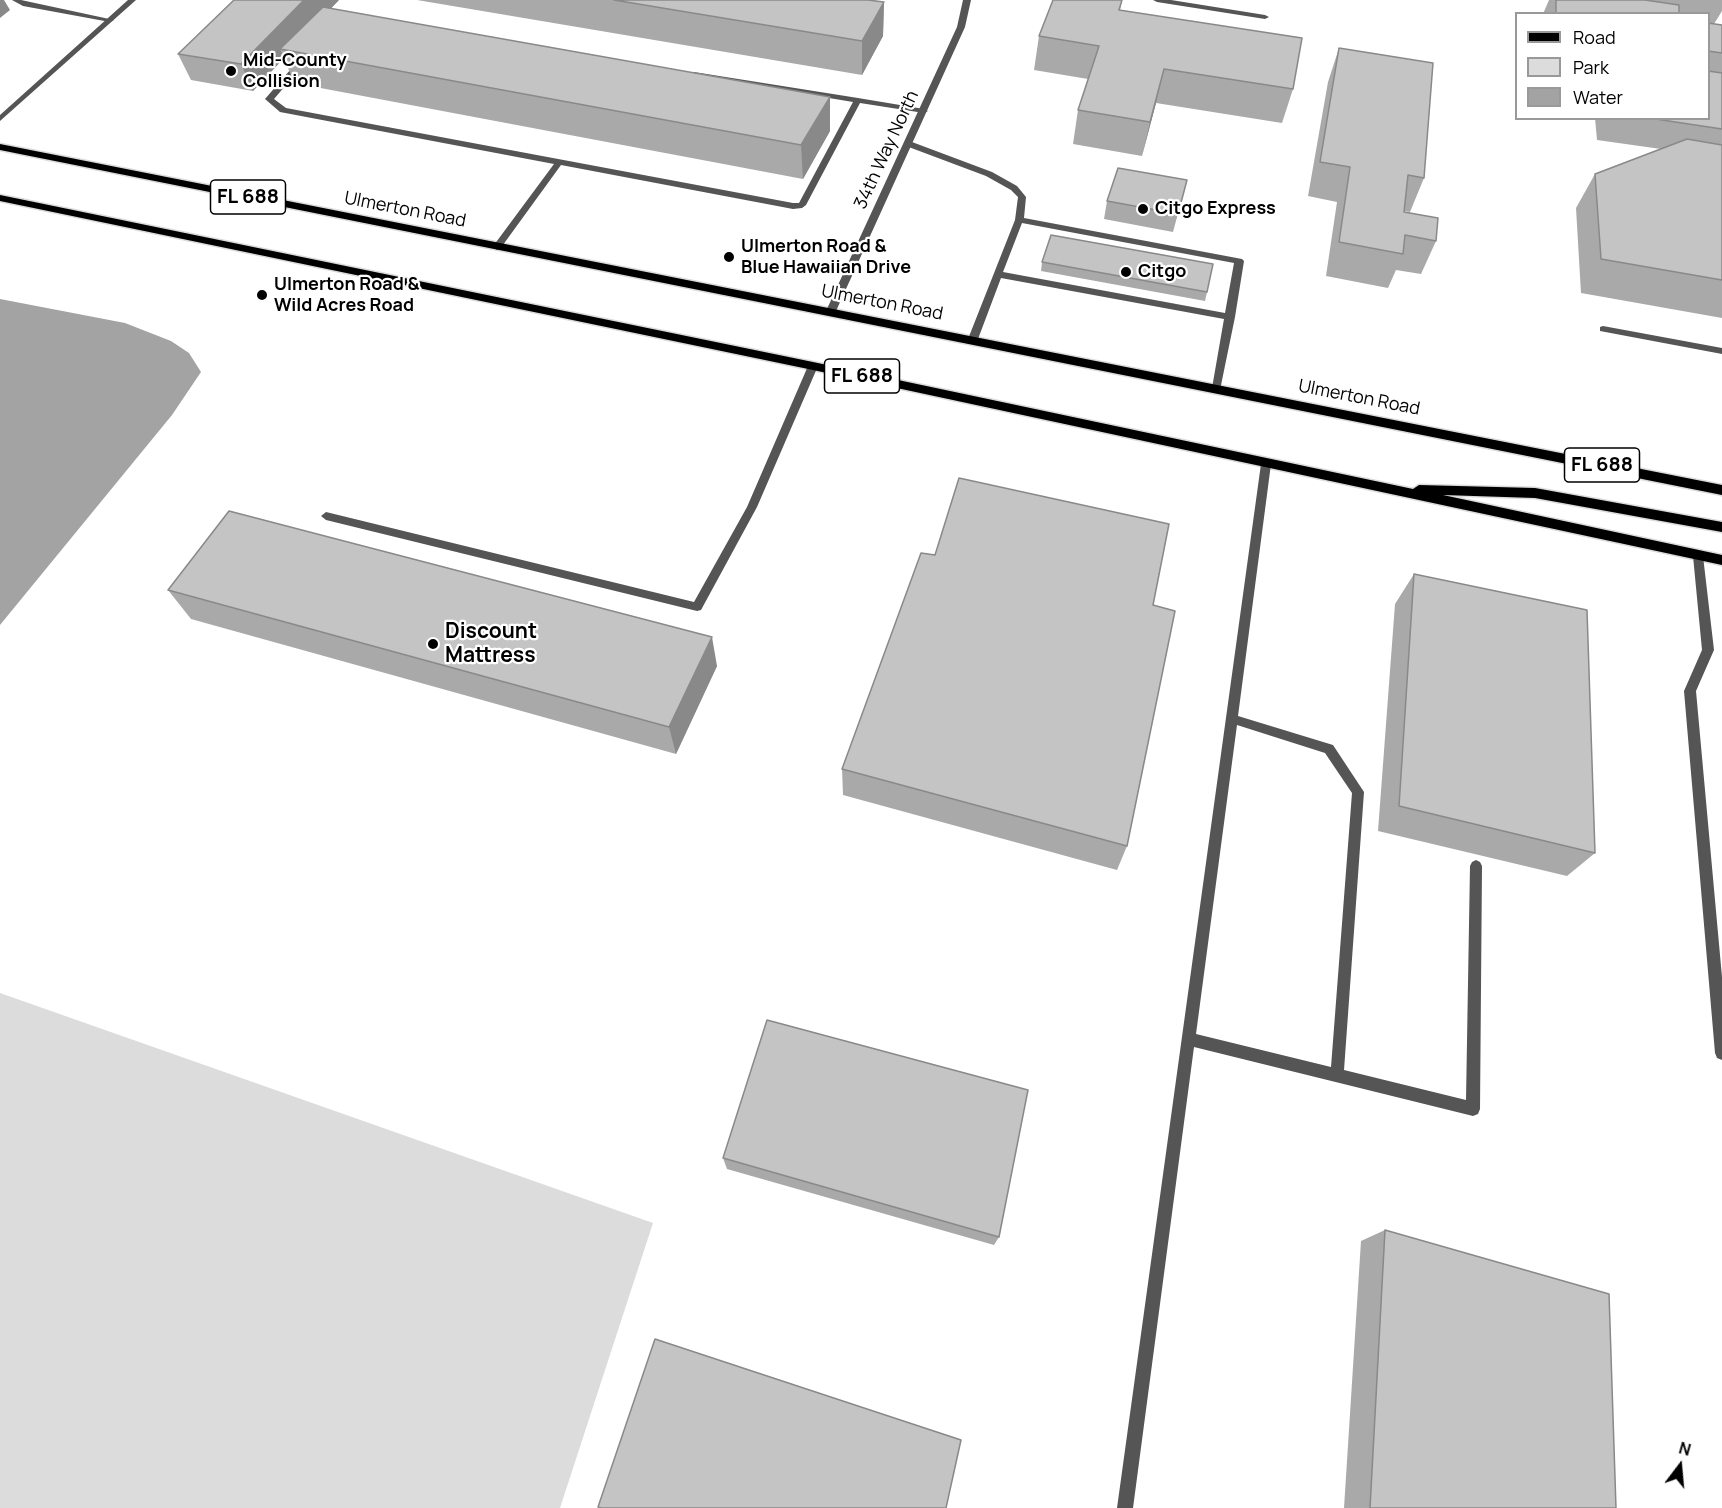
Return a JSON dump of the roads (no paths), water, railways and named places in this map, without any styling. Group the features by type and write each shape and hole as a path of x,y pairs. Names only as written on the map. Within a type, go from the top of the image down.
{"main road":[{"name":"Ulmerton Road","path":"0,147 1722,490"},
{"name":"FL 688","path":"0,198 813,366 1722,560"},
{"path":"1383,489 1535,493 1722,527"}],"street":[{"path":"16,0 23,4 110,20"},
{"path":"0,119 132,0"},
{"name":"34th Way North","path":"831,312 961,27 967,0"},
{"path":"1157,0 1265,18"},
{"path":"307,56 269,99 283,110 793,206 802,205 858,100"},
{"path":"684,72 924,111"},
{"path":"909,144 989,174 1014,188 1022,197 1019,220 973,339"},
{"path":"497,247 559,162"},
{"path":"1019,220 1089,238 1173,253 1239,261 1217,388"},
{"path":"998,274 1075,283 1111,295 1230,317"},
{"path":"1111,295 1114,284"},
{"path":"1161,304 1164,294"},
{"path":"1603,329 1722,351"},
{"path":"326,516 697,607 753,507 813,366"},
{"path":"1125,1508 1266,464"},
{"path":"1698,556 1708,650 1690,691 1722,1053"},
{"path":"1232,719 1329,749 1358,792 1337,1076"},
{"path":"1188,1038 1473,1109 1476,866"}],"water":[{"path":"0,299 125,323 171,341 189,353 201,372 172,415 0,625"}],"place":[{"name":"Mid-County Collision","path":"231,71"},
{"name":"Citgo Express","path":"1143,209"},
{"name":"Ulmerton Road & Blue Hawaiian Drive","path":"729,257"},
{"name":"Citgo","path":"1126,272"},
{"name":"Ulmerton Road & Wild Acres Road","path":"262,295"},
{"name":"Discount Mattress","path":"433,644"}]}
